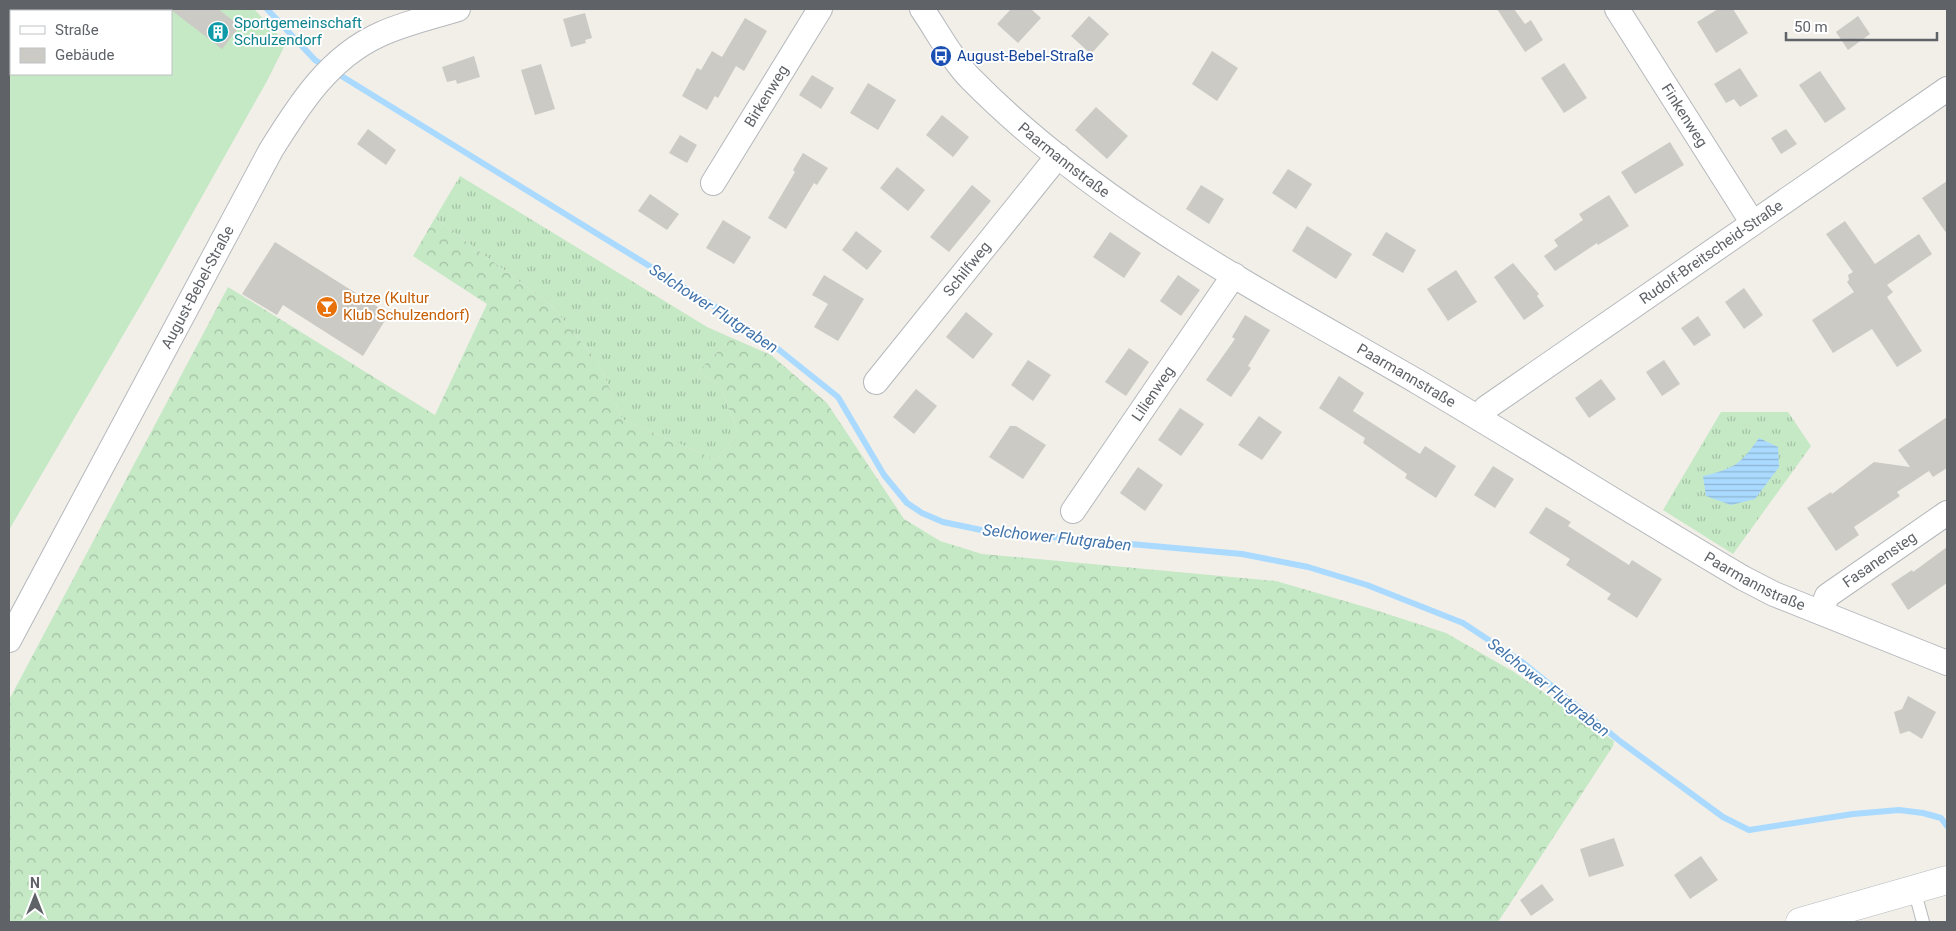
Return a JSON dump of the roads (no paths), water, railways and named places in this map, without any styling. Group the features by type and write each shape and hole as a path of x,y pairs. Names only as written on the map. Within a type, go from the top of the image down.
{"street":[{"name":"August-Bebel-Straße","path":"9,640 271,150 311,90 348,54 380,34 458,9"},
{"name":"Birkenweg","path":"713,183 820,9"},
{"name":"Paarmannstraße","path":"922,9 969,77 1058,156 1109,196 1234,275 1479,418 1743,578 1774,594 1947,663"},
{"name":"Finkenweg","path":"1617,9 1752,222"},
{"name":"Rudolf-Breitscheid-Straße","path":"1479,418 1486,408 1752,222 1947,89"},
{"name":"Schilfweg","path":"876,382 1058,156"},
{"name":"Lilienweg","path":"1074,511 1234,275"},
{"name":"Fasanensteg","path":"1821,612 1827,596 1947,513"},
{"path":"1800,922 1947,880"}],"lane":[{"path":"1914,889 1924,922"}],"water":[{"path":"1759,438 1778,447 1779,467 1755,499 1731,505 1706,496 1703,476 1730,468 1742,460"}],"waterway":[{"name":"Selchower Flutgraben","path":"267,9 315,60 326,67"},
{"name":"Selchower Flutgraben","path":"335,72 711,304 778,349 838,397 884,475 907,503 922,513 943,522 986,531 1242,554 1308,567 1367,585 1463,623 1522,662 1621,742 1723,817 1749,830 1853,814 1899,810 1923,813 1941,818 1947,826"}],"place":[{"name":"Sportgemeinschaft Schulzendorf","path":"218,32"},
{"name":"August-Bebel-Straße","path":"941,56"},
{"name":"Butze (Kultur Klub Schulzendorf)","path":"327,307"}]}
